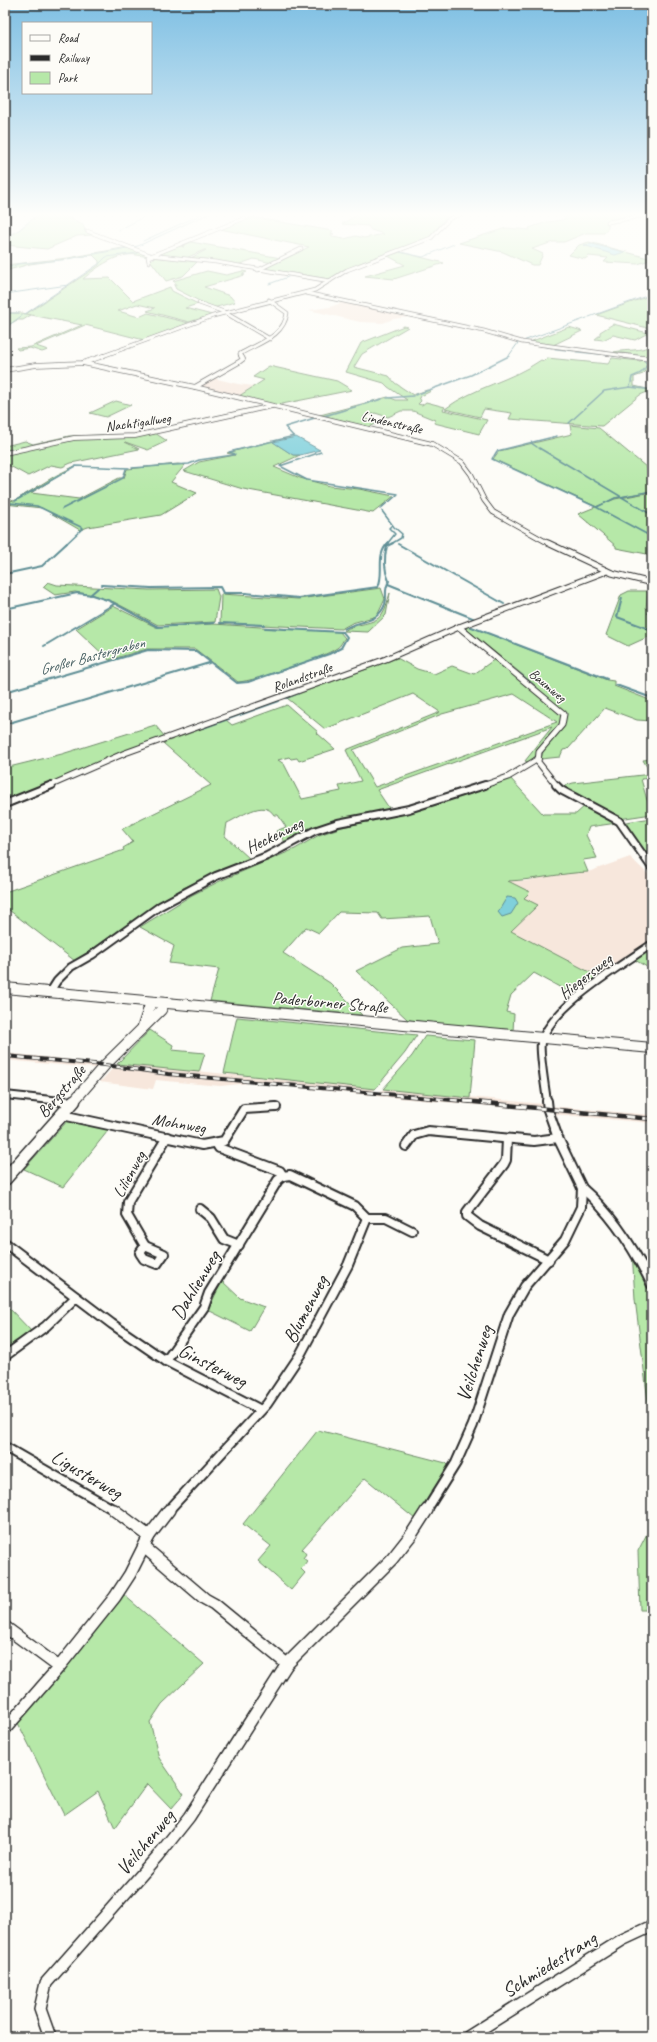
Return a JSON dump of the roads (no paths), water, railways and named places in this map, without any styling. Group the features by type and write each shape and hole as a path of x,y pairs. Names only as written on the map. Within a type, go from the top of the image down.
{"main road":[{"name":"Paderborner Straße","path":"5,988 652,1048"},
{"name":"Bergstraße","path":"142,1026 151,1002"},
{"name":"Bergstraße","path":"5,1179 142,1026 161,1010 164,1003"}],"street":[{"path":"211,307 224,312 270,339"},
{"path":"5,370 36,365 83,363 224,312 242,307"},
{"path":"195,387 239,362 243,359 240,354 245,350 270,339 283,326 288,316 278,307"},
{"path":"372,307 424,320 484,331 527,343 652,359"},
{"name":"Lindenstraße","path":"83,363 195,387 432,444 461,461 469,472 484,503 493,512 607,571 628,579 652,583"},
{"name":"Nachtigallweg","path":"5,453 74,438 135,436 274,406"},
{"name":"Rolandstraße","path":"5,804 23,798 125,753 386,659 459,627 607,571"},
{"path":"644,582 652,577"},
{"name":"Baumweg","path":"459,627 554,704 565,716 562,725 539,752 538,759"},
{"path":"538,759 549,778 561,790 618,821 652,868"},
{"name":"Heckenweg","path":"50,992 57,981 71,967 92,955 120,933 160,906 216,876 267,856 314,831 338,823 409,809 478,788 508,777 538,759"},
{"name":"Hiegersweg","path":"544,1038 552,1024 577,998 652,944"},
{"name":"Veilchenweg","path":"50,2037 40,2009 46,1983 158,1856 189,1817 287,1664 392,1559 410,1535 456,1463 473,1425 509,1314 525,1286 565,1240 581,1207 582,1188 558,1138 546,1100 541,1044 544,1038"},
{"path":"5,1095 74,1102"},
{"name":"Mohnweg","path":"62,1115 202,1145 224,1142 244,1109 276,1107"},
{"path":"406,1146 414,1135 428,1131 534,1141 558,1138"},
{"name":"Lilienweg","path":"145,1246 126,1210 128,1202 167,1137"},
{"path":"507,1139 506,1160 504,1164 467,1212 467,1216 480,1226 549,1260"},
{"path":"216,1143 219,1148 280,1171 283,1176 290,1175 355,1206 367,1218 386,1218 412,1231"},
{"name":"Dahlienweg","path":"166,1361 204,1307 209,1293 278,1180 283,1176"},
{"path":"582,1188 594,1198 623,1233 638,1256 652,1285"},
{"name":"Dahlienweg","path":"200,1208 211,1218 224,1239 239,1245"},
{"name":"Blumenweg","path":"261,1410 300,1355 348,1265 367,1218"},
{"name":"Ginsterweg","path":"5,1243 76,1297 166,1361 261,1410"},
{"path":"5,1356 46,1326 76,1297"},
{"path":"5,1729 59,1668 116,1597 130,1574 149,1536 162,1517 261,1410"},
{"name":"Ligusterweg","path":"5,1447 113,1509 149,1536"},
{"path":"144,1546 205,1599 214,1604 287,1664"},
{"path":"5,1627 59,1668"},
{"name":"Schmiedestrang","path":"468,2037 622,1940 652,1926"}],"water":[{"path":"296,437 320,450 300,455 293,455 273,442"},
{"path":"507,897 515,898 518,903 511,914 502,917 498,912"}],"waterway":[{"path":"25,314 35,307"},
{"name":"Großer Bastergraben","path":"589,317 616,307"},
{"path":"5,313 19,313"},
{"path":"5,328 24,314"},
{"name":"Großer Bastergraben","path":"523,341 587,318"},
{"name":"Großer Bastergraben","path":"509,356 518,343"},
{"path":"540,346 552,348"},
{"path":"555,349 574,351"},
{"path":"576,352 608,355"},
{"name":"Großer Bastergraben","path":"415,395 471,375 509,356"},
{"path":"613,356 619,356"},
{"path":"630,387 632,377 646,367 647,364 642,359"},
{"path":"569,423 604,391 630,387"},
{"path":"630,387 652,390"},
{"name":"Großer Bastergraben","path":"387,398 413,396"},
{"name":"Großer Bastergraben","path":"324,416 382,399"},
{"name":"Großer Bastergraben","path":"293,436 285,427 318,417"},
{"path":"132,468 189,464 199,460 233,455 235,454 229,452 293,436"},
{"path":"494,456 497,451 557,436"},
{"path":"531,443 537,447"},
{"path":"539,448 621,497"},
{"name":"Großer Bastergraben","path":"321,452 280,466 307,480 398,494"},
{"path":"493,457 492,459 596,507 652,537"},
{"path":"15,501 76,466 129,468"},
{"path":"62,509 123,478 126,469"},
{"path":"621,497 652,491"},
{"name":"Großer Bastergraben","path":"389,502 397,495"},
{"path":"597,507 615,498 621,497"},
{"path":"621,497 652,515"},
{"path":"11,503 37,506 83,528 66,544"},
{"name":"Großer Bastergraben","path":"380,509 387,503"},
{"name":"Großer Bastergraben","path":"382,511 394,527 402,534 401,538 391,544"},
{"path":"387,544 395,534 389,528 392,525"},
{"path":"5,574 42,566 67,543"},
{"path":"102,585 151,588 220,587 223,593 245,593 299,598 378,587 381,576 382,553 388,543"},
{"name":"Großer Bastergraben","path":"344,629 368,621 378,615 382,610 385,604 386,588 389,581 385,568 386,550 387,546 391,544"},
{"path":"398,544 504,604"},
{"path":"388,584 475,619"},
{"path":"90,595 98,588"},
{"path":"5,609 77,593 90,595"},
{"path":"90,595 110,601 158,627 214,623"},
{"path":"622,598 617,617 652,630"},
{"path":"44,646 114,604"},
{"path":"220,623 264,625"},
{"path":"469,626 607,679"},
{"name":"Großer Bastergraben","path":"5,692 148,650 196,651 237,683 248,682 329,654 341,648 347,637 343,632 265,628"},
{"path":"9,723 209,663"},
{"path":"520,674 533,685"},
{"path":"616,685 652,698"},
{"path":"286,698 299,693"},
{"path":"203,728 279,701"}],"railway":[{"path":"5,1056 105,1065 168,1074 474,1102"},
{"path":"464,1101 652,1119"}]}
